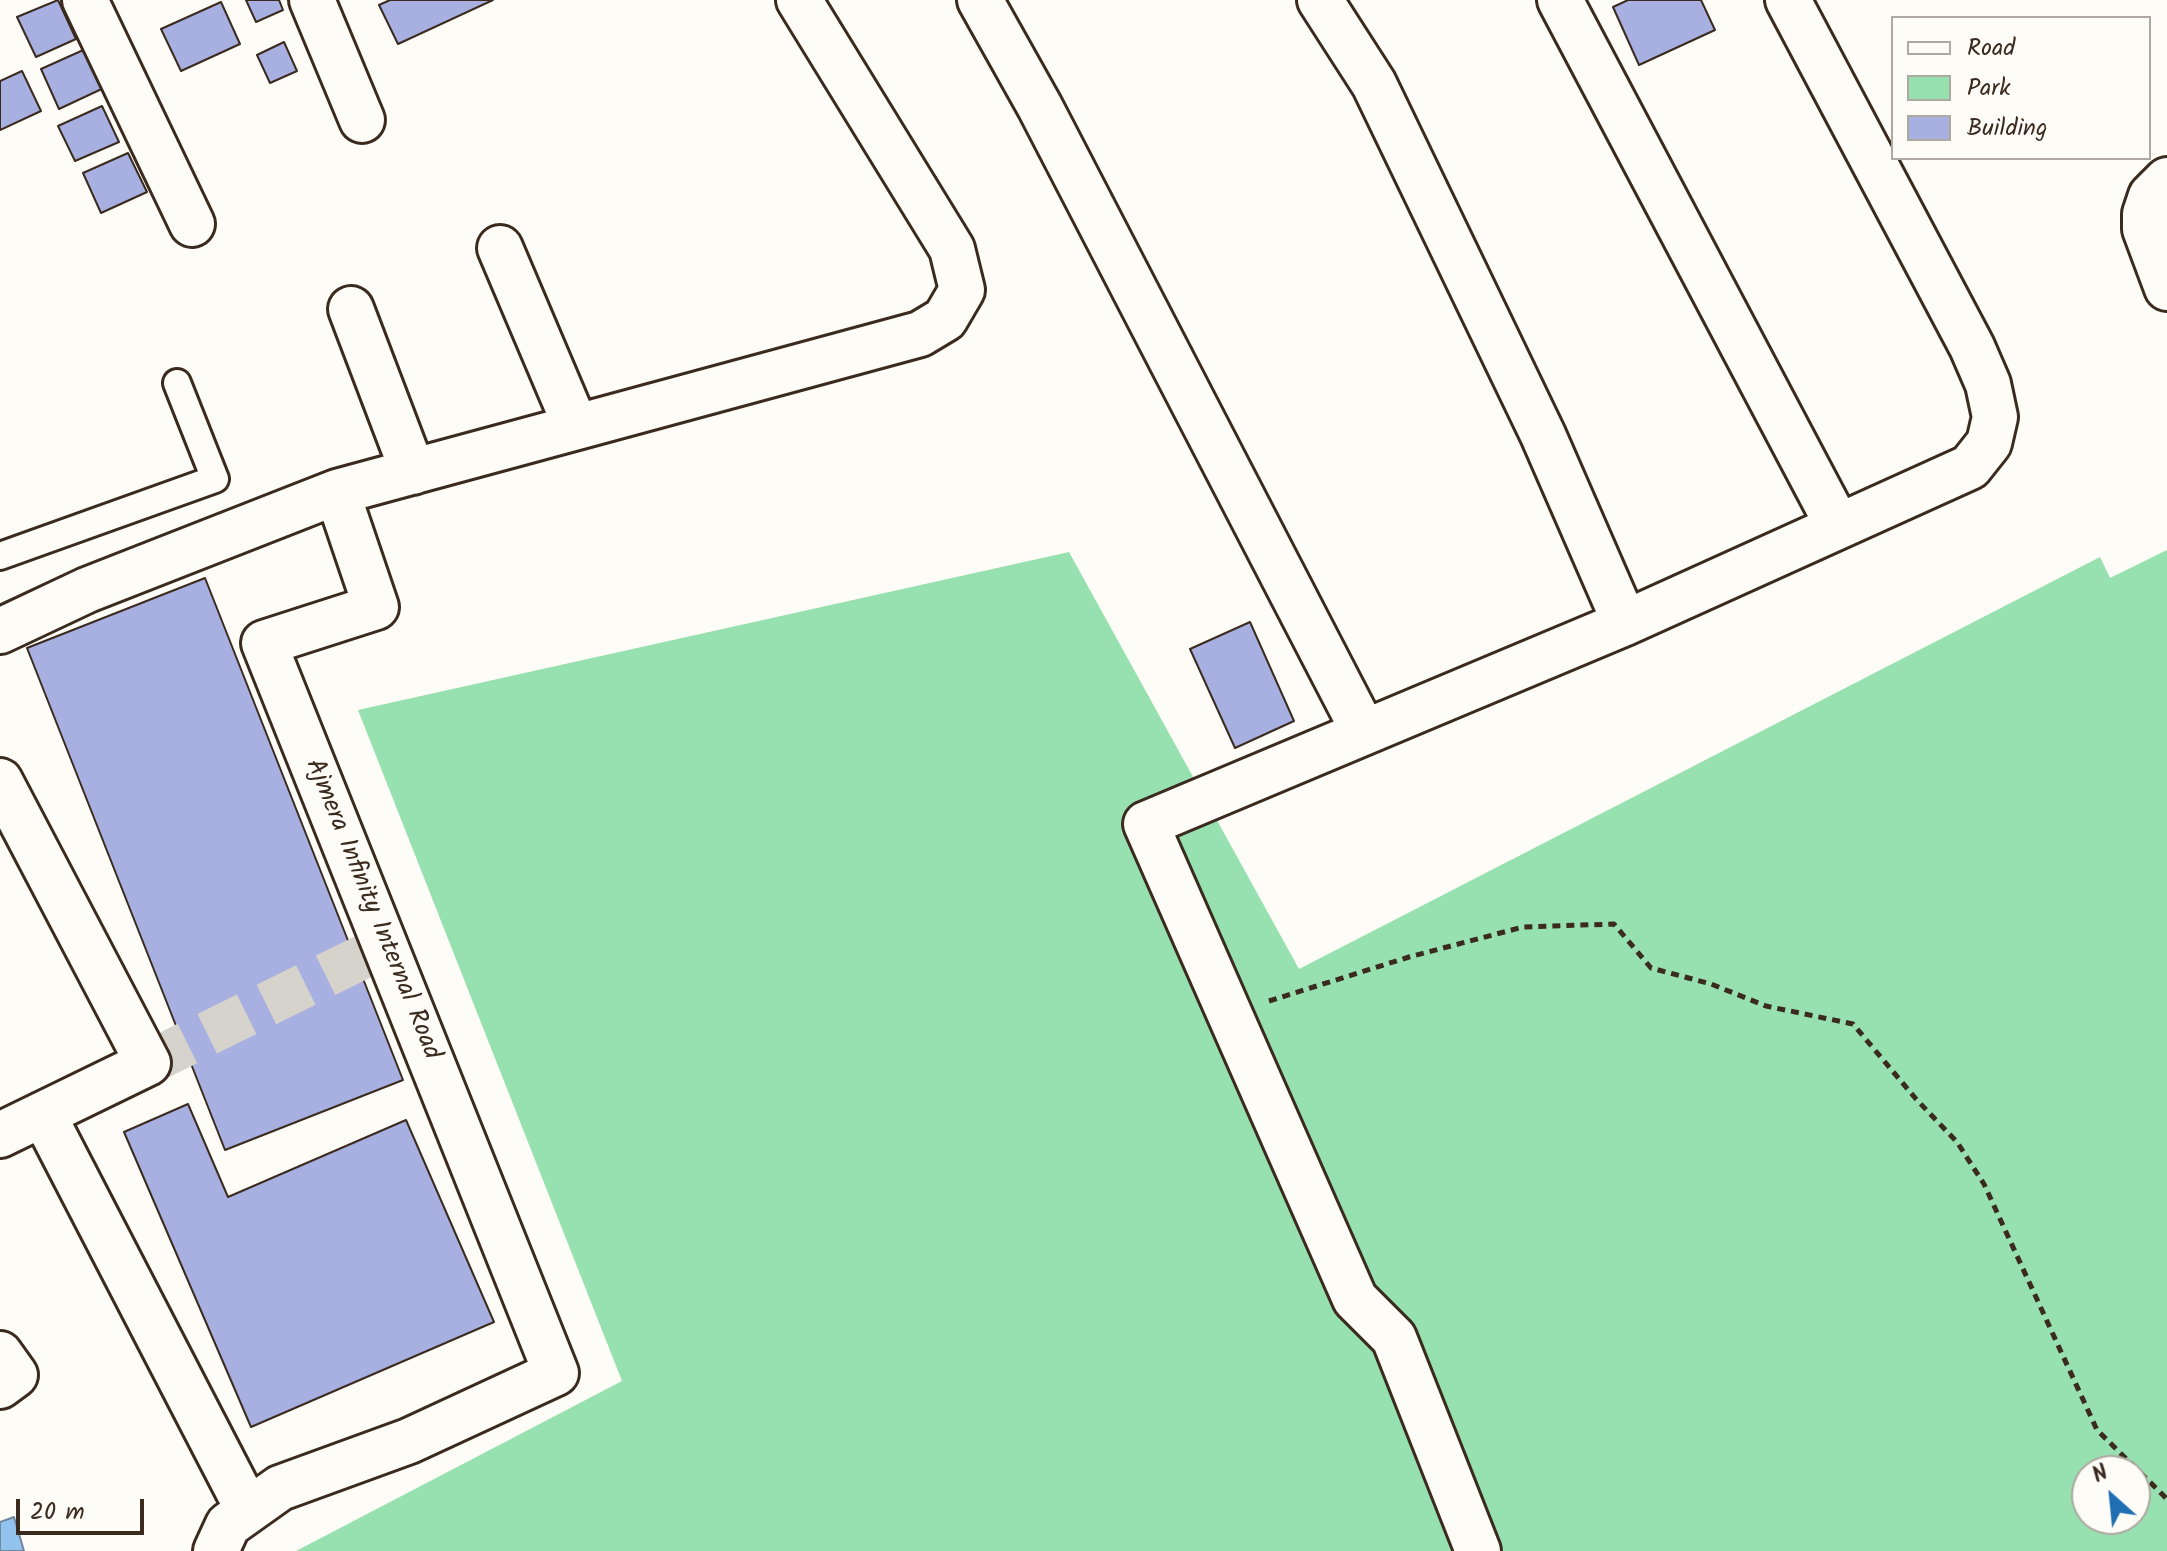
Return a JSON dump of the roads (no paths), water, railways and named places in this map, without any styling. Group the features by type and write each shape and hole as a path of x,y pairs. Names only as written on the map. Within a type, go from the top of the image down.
{"street":[{"path":"85,0 192,224"},
{"path":"312,0 362,120"},
{"path":"0,631 87,590 337,492 920,334 945,319 962,290 952,249 799,0"},
{"path":"980,0 1040,107 1364,732"},
{"path":"1320,0 1374,84 1543,435 1625,623"},
{"path":"1560,0 1838,526"},
{"path":"1478,1551 1394,1338 1355,1299 1146,824 1625,623 1970,467 1989,443 1995,417 1988,384 1972,347 1788,0"},
{"path":"2167,180 2151,196 2145,214 2145,229 2167,288"},
{"path":"500,248 576,427"},
{"path":"351,309 413,472"},
{"name":"Ajmera Infinity Internal Road","path":"216,1551 228,1525 280,1488 409,1441 556,1373 264,643 376,607 337,492"},
{"path":"0,781 148,1063 0,1135"},
{"path":"43,1114 248,1510"},
{"path":"0,1354 15,1375 0,1386"}],"lane":[{"path":"0,556 215,479 177,383"}],"water":[{"path":"14,1517 24,1551 0,1551 0,1522"}],"tunnel":[{"path":"148,1063 385,946"}]}
